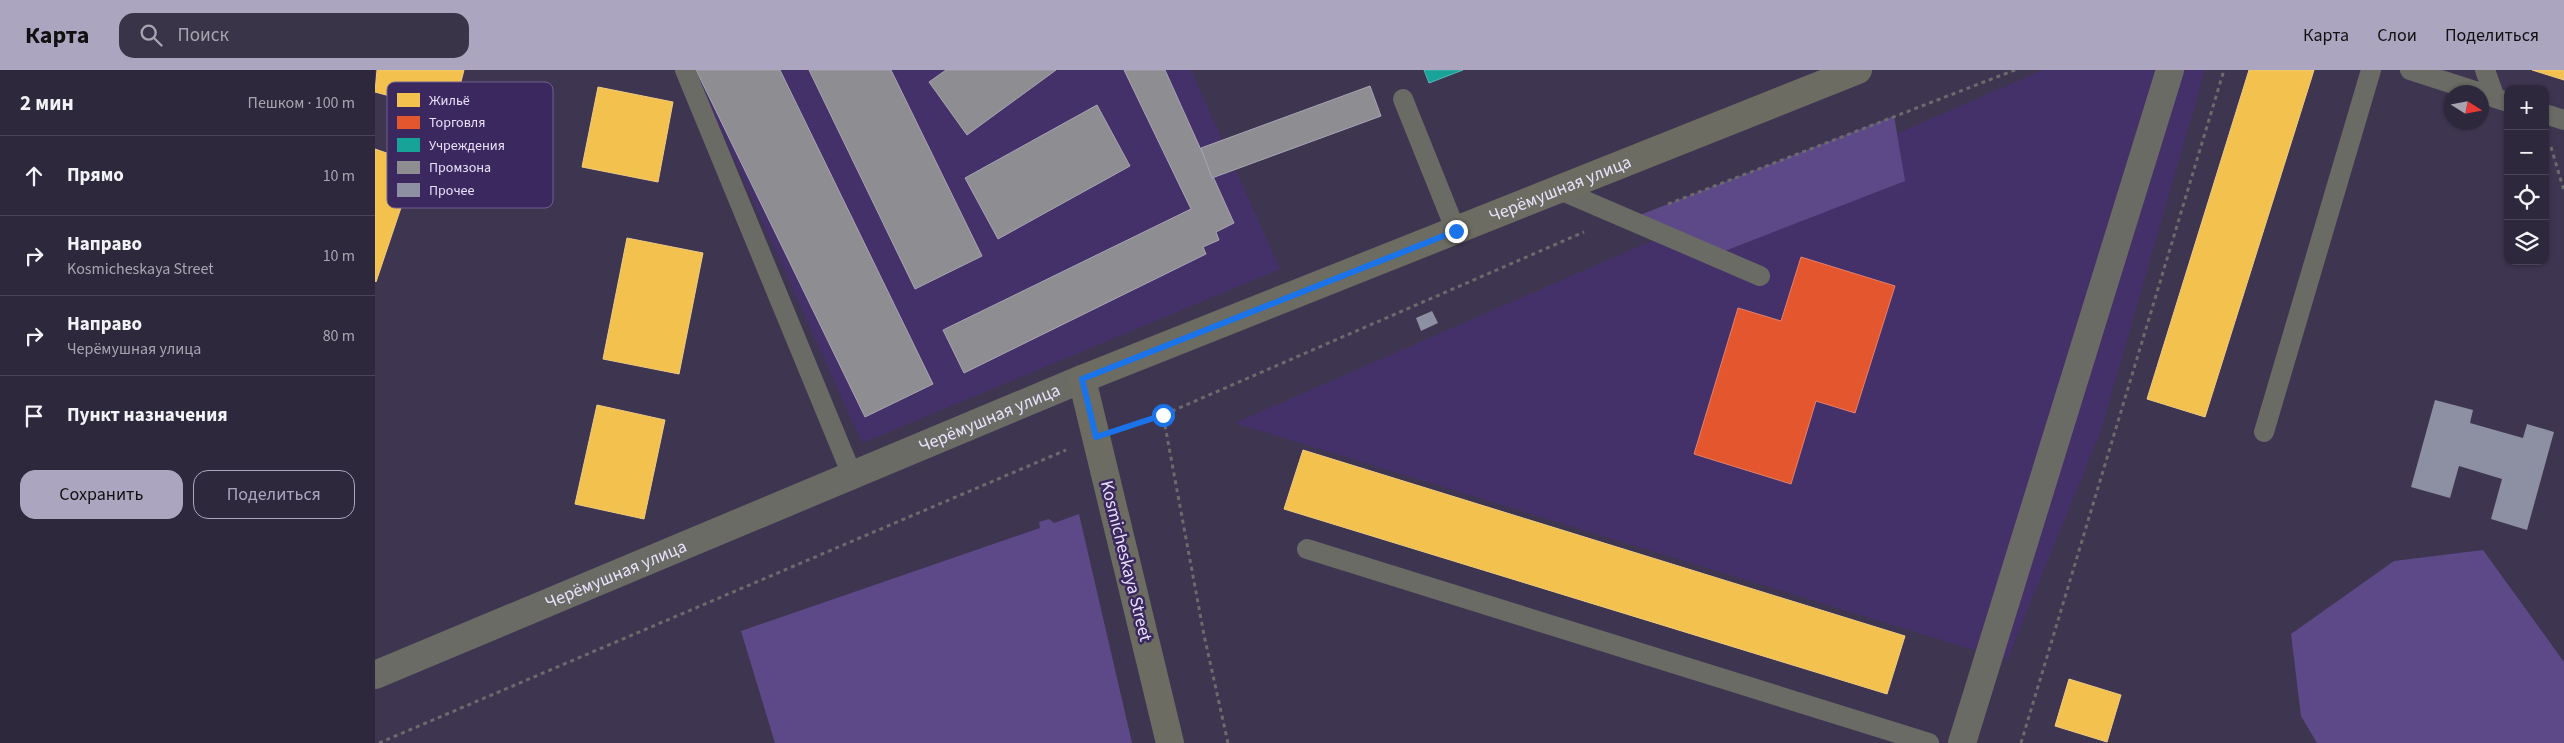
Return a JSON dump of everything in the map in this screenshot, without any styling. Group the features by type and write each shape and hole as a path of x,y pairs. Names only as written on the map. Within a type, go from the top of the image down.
{"street":[{"name":"Черёмушная улица","path":"375,675 1082,379 1858,70"},
{"path":"1962,743 2170,70"},
{"name":"Kosmicheskaya Street","path":"1082,379 1170,743"}],"lane":[{"path":"685,70 852,475"},
{"path":"2264,432 2371,70"},
{"path":"2411,70 2491,97"},
{"path":"2485,70 2491,97"},
{"path":"1403,99 1456,231"},
{"path":"2549,115 2564,120"},
{"path":"1560,190 1760,276"},
{"path":"1307,549 1929,743"}],"path":[{"path":"379,743 1096,437 1163,415 1582,232 1627,220 2015,70"},
{"path":"2021,743 2224,70"},
{"path":"2551,145 2564,191"},
{"path":"1163,415 1204,635 1228,743"}],"shaded area":[{"path":"694,70 1191,70 1280,269 862,443"},
{"path":"2043,70 2205,70 2100,433 2007,660 1235,423"},
{"path":"1894,116 1905,181 1712,256 1627,220"},
{"path":"1079,514 1132,743 775,743 741,631 1040,528 1039,522 1049,519 1054,523"},
{"path":"2483,550 2564,662 2564,743 2317,743 2301,716 2291,634 2394,561"}],"building: Жильё":[{"path":"377,70 464,70 461,82 387,82 387,95 375,92"},
{"path":"2249,70 2314,70 2205,417 2147,399"},
{"path":"2532,70 2564,70 2564,80"},
{"path":"598,87 673,102 658,182 582,167"},
{"path":"375,149 387,153 387,208 401,208 375,281"},
{"path":"627,238 703,253 679,374 603,359"},
{"path":"597,405 665,420 644,519 575,504"},
{"path":"1303,450 1905,636 1887,694 1284,509"},
{"path":"2069,679 2121,695 2107,742 2055,726"}],"building: Торговля":[{"path":"1801,257 1895,286 1855,413 1816,401 1791,484 1694,454 1738,308 1781,321"}],"building: Учреждения":[{"path":"1424,70 1463,70 1429,83"}],"building: Промзона":[{"path":"696,70 780,70 933,384 865,417"},
{"path":"809,70 891,70 982,256 915,289"},
{"path":"946,70 1056,70 967,135 929,82"},
{"path":"1124,70 1165,70 1234,223 1216,232 1219,240 1203,247 1206,254 964,373 943,330 1191,209"},
{"path":"1370,86 1381,116 1212,178 1201,148"},
{"path":"1097,105 1130,166 998,239 965,178"}],"building: Прочее":[{"path":"1432,311 1438,323 1421,331 1416,318"},
{"path":"2435,400 2473,410 2470,423 2523,438 2527,424 2554,432 2527,530 2491,519 2502,479 2459,466 2450,498 2411,487"}],"route":[{"path":"1163,415 1096,437 1082,379 1456,231"}]}
